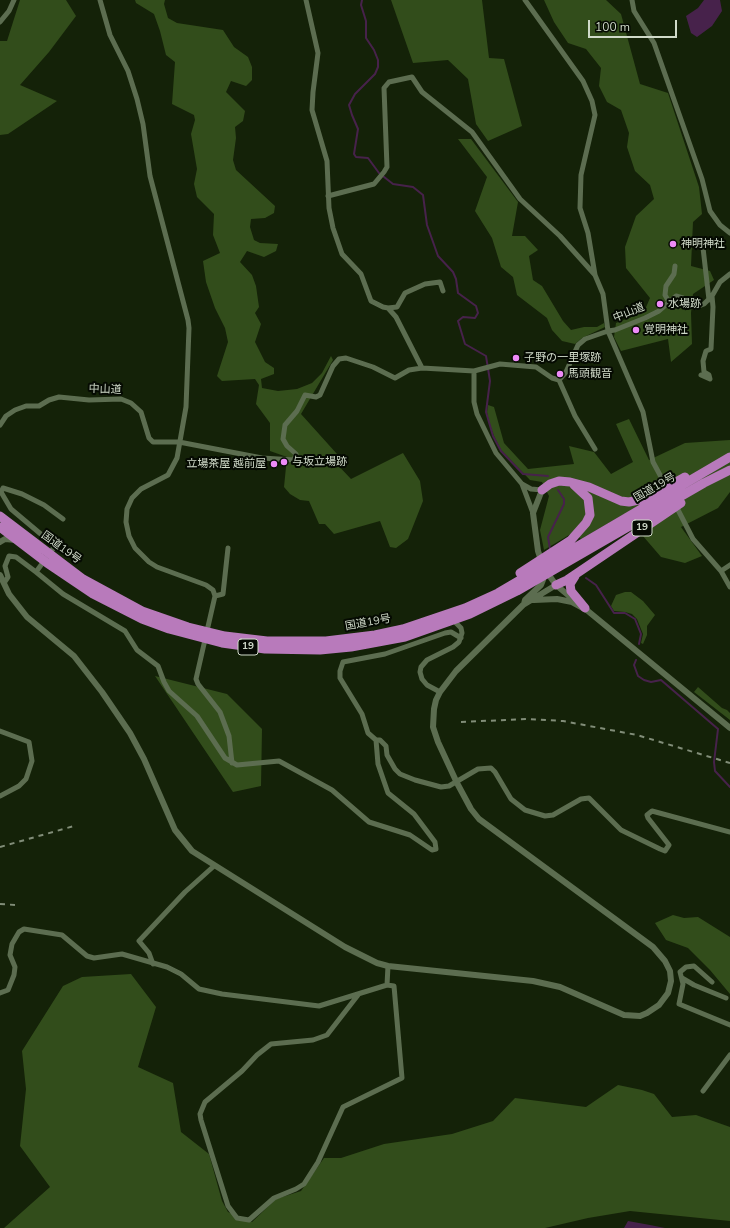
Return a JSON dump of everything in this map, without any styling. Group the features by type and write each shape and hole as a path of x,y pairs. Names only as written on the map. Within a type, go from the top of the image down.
{"highway":[{"name":"19","path":"570,482 589,487 621,501 637,501 648,498 696,471 729,458"},
{"name":"国道19号","path":"0,526 16,540 72,580 126,611 169,629 222,643 249,647 283,650 351,647 405,637 454,621 729,458"},
{"name":"19","path":"556,585 579,572 679,504 730,472"},
{"name":"国道19号","path":"563,555 704,483 730,472"},
{"path":"542,490 550,484 559,481 570,482"},
{"name":"19","path":"563,555 590,515 588,498 579,488 570,482"},
{"name":"国道19号","path":"0,516 72,571 119,600 163,619 225,636 290,642 346,640 402,629 465,608 513,585"},
{"path":"579,572 572,581 570,587 573,594 585,608"}],"street":[{"path":"0,22 10,11 14,0"},
{"path":"100,0 110,34 128,71 137,99 143,124 150,176 188,320 186,407 177,458 168,475 141,489 132,498 127,509 126,522 129,536 135,548 149,562 157,567 210,587 215,597 197,675 198,684 220,712 229,736 232,763"},
{"path":"306,0 318,53 314,77 312,110 327,161 328,196 333,228 342,254 361,274 371,301 383,308 397,307 405,293 426,284 440,282 443,292"},
{"path":"525,0 582,80 592,102 595,115 581,175 579,200 588,233 595,275 603,294 608,331 643,412 653,462 693,540 721,571 730,587"},
{"path":"632,0 634,11 654,43 702,179 710,211 720,225 730,233"},
{"path":"328,196 370,185 380,179 387,167 384,88 389,82 412,77 422,92 472,132 520,199 560,236 595,275"},
{"path":"702,239 710,298 713,307 712,349 706,351 703,361 704,372 709,375 710,379 702,374"},
{"path":"675,266 674,274 666,286 665,295 669,302 679,296 696,307 710,298 720,282 730,274"},
{"name":"中山道","path":"559,380 566,372 580,342 590,336 615,330 644,318 659,311 669,302"},
{"path":"388,308 396,317 422,368 474,371 500,364 530,366 536,367 555,380 559,380 575,416 595,449"},
{"name":"中山道","path":"0,425 6,416 15,410 26,406 35,407 59,397 89,400 121,399 131,402 141,412 151,441 181,442 262,458 294,460 296,457 285,444 283,435 285,426 297,411 305,396 316,397 320,395 337,360 346,358 373,367 395,378 407,370 422,368"},
{"path":"474,371 474,402 477,414 496,453 522,484 533,513 537,547 543,567 556,585 730,728"},
{"path":"522,484 531,488 542,490 533,513"},
{"path":"36,572 54,550 55,546 11,509 1,492 3,488 22,494 44,505 63,519"},
{"path":"0,542 5,539 16,540"},
{"path":"523,605 525,600 537,589 543,580 536,557 537,547"},
{"path":"215,597 223,594 228,548"},
{"path":"4,583 8,577 6,562 9,556 16,557 64,594 125,631 137,650 158,666 169,691 197,716 225,758 232,763 248,765 279,761 332,790 369,822 410,835 431,849 435,850 436,847 434,840 414,814 388,793 378,764 376,740"},
{"path":"721,571 730,565"},
{"path":"0,575 9,594 27,617 74,656 102,692 130,733 144,759 175,830 192,851 214,866 272,899 345,946 365,957 388,966 533,981 560,987 581,995 607,1009 624,1014 640,1016 653,1010 664,1000 668,993 671,981 670,971 653,947 479,819 470,809 457,783 438,742 434,727 434,709 440,692 456,671 523,605 556,585"},
{"path":"531,601 557,599 572,602 585,608"},
{"path":"440,692 427,685 422,679 420,672 421,667 427,660 457,644 461,638 461,628 454,621"},
{"path":"461,638 452,632 445,633 384,654 343,662 340,671 340,678 362,714 368,733 376,740 380,740 386,746 391,763 400,774 441,787 457,783 478,769 491,768 514,803 525,810 545,816 561,812 581,799 589,798 621,830 649,845 665,851 669,845 648,818 648,812 661,813 730,832"},
{"path":"0,731 29,742 32,761 26,779 19,786 0,796"},
{"path":"153,964 149,953 139,941 185,892 214,866"},
{"path":"0,993 8,990 14,975 14,967 10,955 12,944 20,932 24,929 62,935 87,956 94,958 122,954 167,967 181,974 199,989 222,994 320,1006 358,995 377,987 387,985 394,986 402,1078 343,1106 314,1168 304,1184 274,1198 249,1220 244,1220 237,1218 228,1206 201,1120 200,1114 205,1102 242,1071 261,1051 271,1044 313,1040 327,1035 358,995"},
{"path":"387,985 388,966"},
{"path":"670,971 680,972 686,967 694,966 712,982"},
{"path":"680,972 683,984 679,1004 730,1025"},
{"path":"682,978 694,985 726,998"},
{"path":"703,1090 730,1054"}],"green space":[{"path":"20,0 66,0 76,16 49,52 20,85 57,101 8,134 0,135 0,41 7,41"},
{"path":"135,0 165,0 164,4 168,18 177,23 223,30 234,47 248,57 252,67 252,80 246,86 231,81 226,92 245,111 243,121 235,127 236,138 233,160 236,170 275,206 274,213 265,218 251,219 250,227 254,240 260,243 278,244 276,251 264,257 247,251 240,262 252,275 256,286 259,307 255,313 261,324 255,342 265,362 274,368 274,374 261,379 262,388 278,391 297,389 312,383 322,373 331,356 333,360 301,414 337,454 334,461 351,479 403,453 420,481 423,501 408,539 396,548 390,547 380,521 334,534 325,524 319,524 309,501 300,500 290,494 284,487 287,457 270,451 270,423 256,404 259,385 255,379 222,381 217,376 228,342 225,328 215,308 206,282 203,261 220,253 213,235 214,214 197,197 194,184 197,169 191,134 195,120 194,115 172,104 175,62 166,55 154,14 136,3"},
{"path":"391,0 482,0 489,58 504,59 522,126 488,141 476,124 468,79 448,60 413,63"},
{"path":"544,0 606,0 621,14 640,84 668,93 699,187 702,214 693,222 691,266 710,271 714,280 693,294 691,313 692,344 671,362 668,339 621,351 614,337 616,323 644,312 650,298 626,268 625,247 636,216 654,199 650,185 635,171 627,147 629,133 621,110 607,102 599,86 601,68 586,49 568,43 554,22"},
{"path":"458,139 471,139 518,202 512,236 525,236 538,250 529,256 533,280 542,286 563,321 571,330 584,327 597,327 604,323 605,327 582,338 575,344 562,341 552,330 547,318 517,295 513,277 501,267 492,238 475,211 487,177"},
{"path":"488,405 494,407 504,443 528,469 574,464 569,446 594,452 611,474 633,462 616,424 629,419 649,460 685,443 730,440 730,492 718,508 681,527 702,556 685,563 661,557 624,514 581,539 574,532 544,550 540,530 549,496 542,482 530,480 501,450 489,422 487,412"},
{"path":"631,592 643,601 655,615 647,626 647,635 643,644 641,643 643,634 637,619 632,614 614,611 611,606 616,595"},
{"path":"155,676 227,694 262,729 261,786 233,792"},
{"path":"698,687 730,713 730,720 694,692"},
{"path":"673,915 684,918 698,917 730,937 730,994 710,970 688,948 666,940 655,923"},
{"path":"131,974 156,1007 138,1067 173,1083 181,1132 209,1154 222,1201 228,1212 252,1222 276,1199 301,1191 324,1158 341,1158 384,1144 452,1134 493,1121 515,1098 586,1107 618,1085 654,1094 672,1117 696,1115 730,1127 730,1221 630,1211 588,1218 545,1228 4,1228 50,1187 20,1146 26,1089 22,1051 63,986 82,977"}],"shaded area":[{"path":"704,0 720,0 722,11 712,26 697,37 691,33 686,16 698,8"},
{"path":"628,1221 650,1225 665,1228 624,1228"}],"waterway":[{"path":"362,0 361,5 366,21 366,38 374,50 378,60 378,67 375,74 355,94 349,105 358,129 354,154 356,157 368,158 379,173 393,184 413,187 423,195 427,225 438,256 453,272 456,279 458,293 476,306 478,313 475,318 463,317 458,321 465,344 486,356 490,381 486,412 493,436 501,451 523,474 548,476"},
{"path":"550,549 548,537 564,504 564,499 558,490"},
{"path":"586,578 596,585 614,613 625,613 635,619 641,634 639,644"},
{"path":"636,660 634,665 638,676 651,682 661,680 718,729 714,762 715,771 730,787"}],"railway":[{"path":"461,722 527,719 563,721 637,735 730,763"},
{"path":"0,847 74,826"},
{"path":"0,904 16,905"}],"place":[{"name":"神明神社","path":"673,244"},
{"name":"水場跡","path":"660,304"},
{"name":"覚明神社","path":"636,330"},
{"name":"子野の一里塚跡","path":"516,358"},
{"name":"馬頭観音","path":"560,374"},
{"name":"与坂立場跡","path":"284,462"},
{"name":"立場茶屋 越前屋","path":"274,464"}]}
